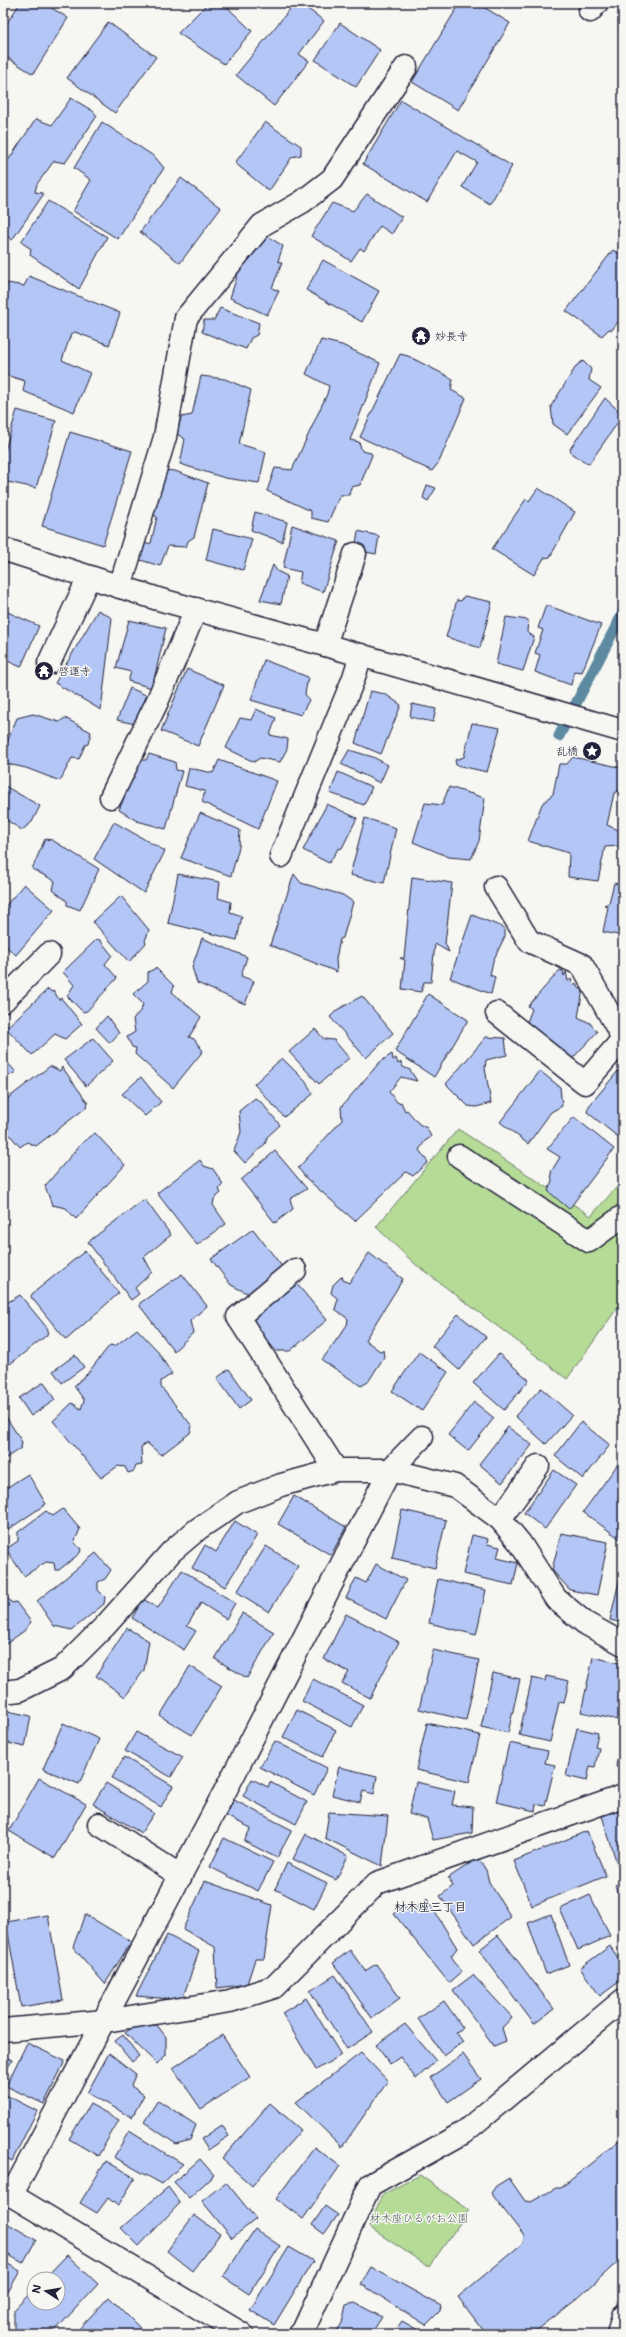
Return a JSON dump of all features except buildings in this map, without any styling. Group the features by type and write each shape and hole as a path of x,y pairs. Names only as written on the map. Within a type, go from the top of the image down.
{"street":[{"path":"120,587 164,437 186,318 262,224 302,202 332,178 406,68"},
{"path":"325,645 354,554"},
{"path":"6,555 89,577 196,609 543,707 573,718 623,731"},
{"path":"49,663 89,577"},
{"path":"111,796 156,702 196,609"},
{"path":"281,856 353,680 361,655"},
{"path":"496,887 529,941 582,965 623,1038 585,1083 497,1013"},
{"path":"6,992 50,954"},
{"path":"460,1156 588,1241 623,1216"},
{"path":"295,1270 238,1317 336,1470"},
{"path":"242,2334 6,2192 105,2020 181,1876 390,1470 422,1437"},
{"path":"500,1519 538,1466"},
{"path":"3,1692 20,1690 62,1669 106,1626 172,1551 198,1529 238,1502 281,1485 336,1470 390,1470 455,1486 500,1519 520,1544 556,1599 585,1623 623,1644"},
{"path":"3,2030 105,2020 230,2000 274,1987 377,1883 623,1796"},
{"path":"100,1824 181,1876"},
{"path":"300,2334 303,2331 370,2185 463,2133 623,2000"},
{"path":"618,2334 623,2316"}],"green space":[{"path":"458,1129 591,1216 623,1180 623,1300 567,1379 415,1264 376,1227"},
{"name":"材木座ひるがお公園","path":"420,2175 469,2210 429,2267 369,2227 382,2195"}],"waterway":[{"path":"559,736 623,613"}],"place":[{"name":"妙長寺","path":"421,336"},
{"name":"啓運寺","path":"44,671"},
{"name":"乱橋","path":"592,751"}],"district":[{"name":"材木座三丁目","path":"430,1907"}]}
